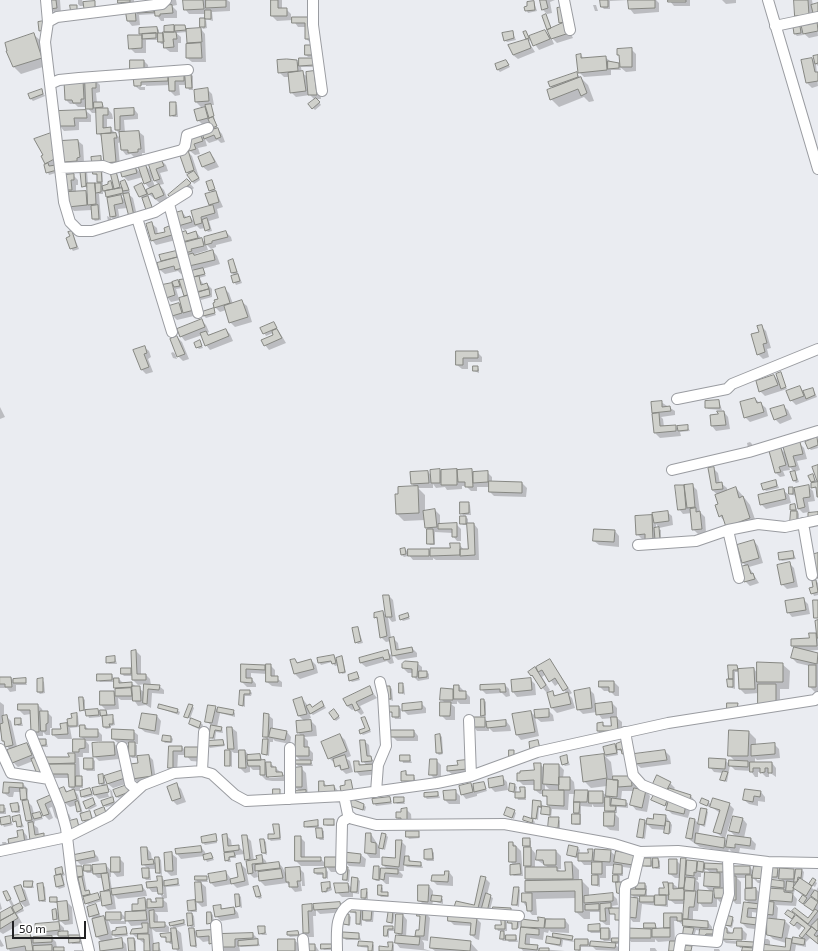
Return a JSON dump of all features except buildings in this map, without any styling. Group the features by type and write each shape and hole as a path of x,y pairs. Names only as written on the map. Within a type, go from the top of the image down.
{"street":[{"path":"46,0 48,22 45,42 64,202 70,222 79,231 92,231 155,212 187,192"},
{"path":"48,22 57,17 162,4 165,3 166,0"},
{"path":"313,0 313,25 322,91"},
{"path":"564,0 570,30"},
{"path":"768,0 818,168"},
{"path":"775,26 818,17"},
{"path":"50,84 59,80 188,70"},
{"path":"60,168 103,166 111,168 147,160 182,150 185,146 187,135 208,128"},
{"path":"169,204 198,312"},
{"path":"137,218 172,332"},
{"path":"677,399 727,389 732,384 818,349"},
{"path":"672,470 749,452 818,431"},
{"path":"638,545 696,541 728,530 758,524 785,527 818,520"},
{"path":"803,523 812,575"},
{"path":"728,530 739,578"},
{"path":"376,792 378,765 386,746 383,695 380,682"},
{"path":"0,851 67,837 109,816 143,785 174,773 202,770 212,774 235,795 246,801 344,796 437,783 471,776 538,752 625,732 668,723 815,700 818,697"},
{"path":"469,720 471,776"},
{"path":"202,770 204,732"},
{"path":"625,732 634,775 637,781 642,785 692,805"},
{"path":"31,735 60,806 67,837 78,905 89,951"},
{"path":"122,747 130,784 137,790"},
{"path":"290,748 290,799"},
{"path":"0,749 10,773 49,779"},
{"path":"344,796 350,817"},
{"path":"341,869 342,824 343,821 350,817 376,825 504,824 614,844 640,852 678,851 768,862 818,863"},
{"path":"624,951 625,889 626,885 633,882 640,852"},
{"path":"678,951 681,939 717,942 719,928 729,894 728,858"},
{"path":"758,951 768,862"},
{"path":"337,951 338,918 344,908 350,904 519,916"},
{"path":"216,925 218,951"},
{"path":"303,939 304,951"}]}
